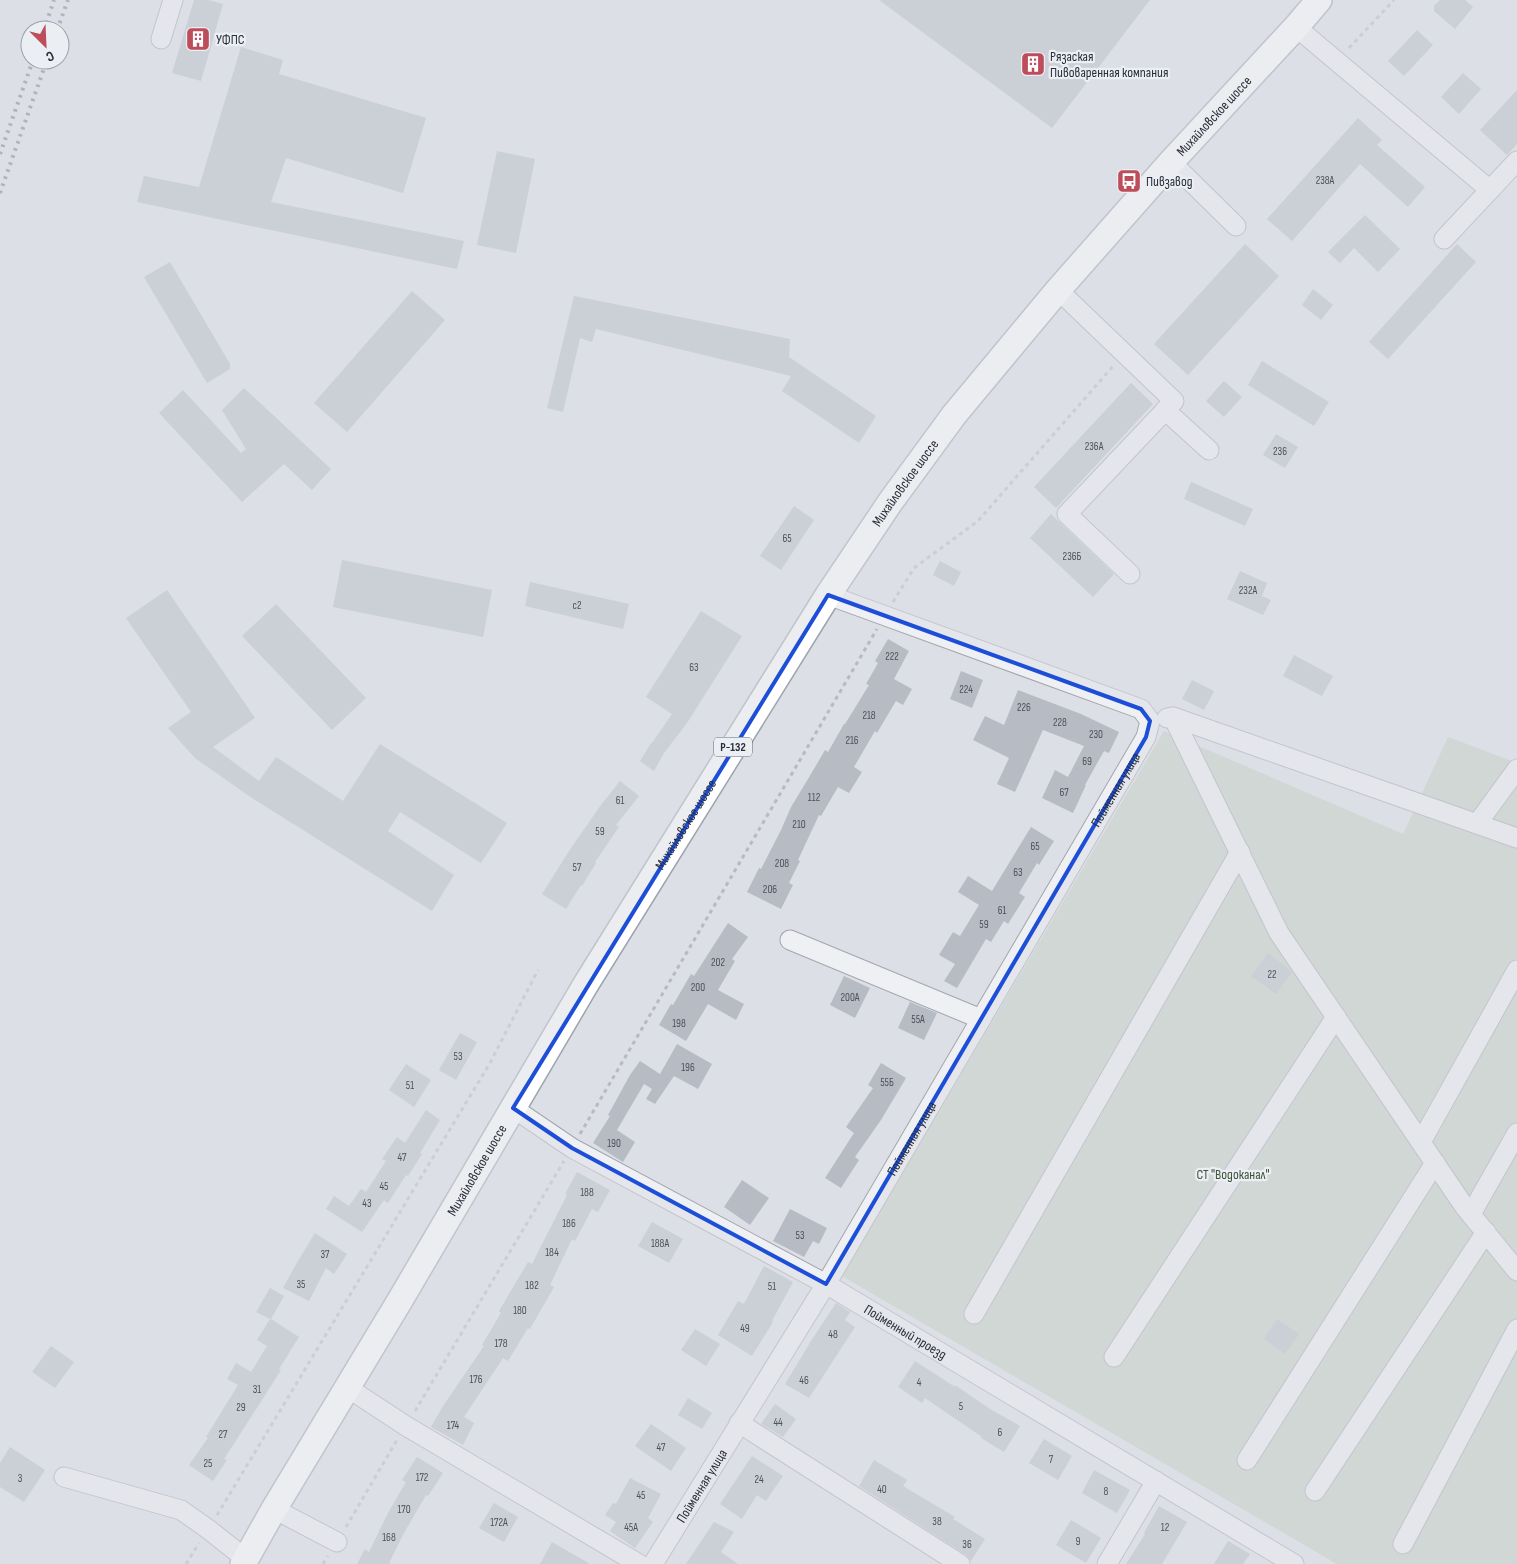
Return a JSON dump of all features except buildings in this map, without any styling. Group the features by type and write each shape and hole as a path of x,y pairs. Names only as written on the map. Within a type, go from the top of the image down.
{"main road":[{"name":"Михайловское шоссе","path":"245,1562 586,984 828,595 891,501 954,415 1058,290 1171,162 1319,0"}],"street":[{"path":"161,39 173,0"},
{"path":"1296,27 1490,190"},
{"path":"1444,239 1517,160"},
{"path":"1171,162 1236,226"},
{"path":"1058,290 1174,401 1067,514 1130,574"},
{"path":"1165,410 1209,450"},
{"path":"828,595 886,615 1146,715 1173,717 1517,838"},
{"name":"Пойменная улица","path":"653,1564 826,1284 1146,737 1146,715"},
{"path":"1173,717 1279,933 1435,1163 1471,1214 1517,1271"},
{"path":"1477,824 1517,770"},
{"path":"974,1314 1240,852"},
{"path":"790,940 981,1019"},
{"path":"1421,1142 1517,970"},
{"path":"1114,1357 1336,1017"},
{"name":"Пойменный проезд","path":"513,1108 572,1148 826,1284 1294,1564"},
{"path":"1471,1214 1517,1133"},
{"path":"1247,1460 1435,1163"},
{"path":"1315,1491 1486,1232"},
{"path":"1403,1544 1517,1329"},
{"path":"348,1388 406,1426 639,1564"},
{"path":"740,1423 960,1564"},
{"path":"64,1477 181,1510 208,1529 245,1562"},
{"path":"1107,1564 1156,1481"},
{"path":"274,1510 337,1542"}],"path":[{"path":"1336,62 1394,0"},
{"path":"323,1564 572,1148 914,568 978,521 1124,354"},
{"path":"186,1564 490,1063 538,970"}],"highlighted area":[{"path":"828,595 1141,709 1150,721 1146,737 826,1284 572,1148 513,1108"}],"green space":[{"name":"СТ \"Водоканал\"","path":"1164,731 1403,834 1448,737 1517,763 1517,1564 1337,1564 842,1276"}],"railway":[{"path":"47,20 54,0"},
{"path":"61,20 68,0"},
{"path":"0,154 29,70"},
{"path":"0,193 43,70"}],"place":[{"name":"УФПС","path":"198,39"},
{"name":"Рязаская Пивоваренная компания","path":"1033,64"},
{"name":"Пивзавод","path":"1129,181"}]}
